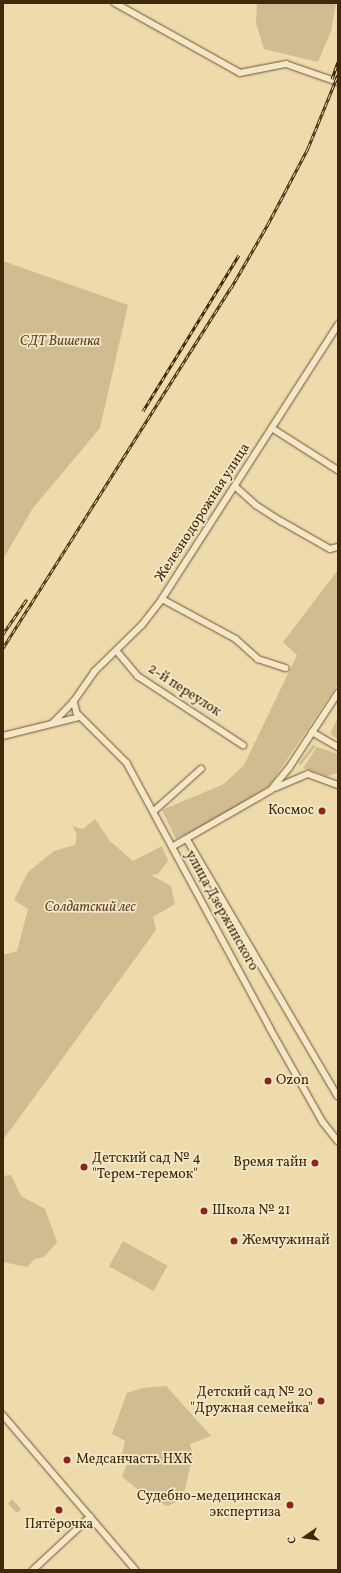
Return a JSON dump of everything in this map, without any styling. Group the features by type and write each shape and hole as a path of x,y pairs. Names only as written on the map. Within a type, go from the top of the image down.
{"street":[{"path":"115,3 240,74 286,64 338,82"},
{"name":"Железнодорожная улица","path":"53,723 74,701 94,672 142,625 162,599 338,325"},
{"path":"272,428 338,470"},
{"path":"235,486 256,505 281,521 330,549 338,547"},
{"path":"162,599 236,639 258,659 286,668"},
{"name":"2-й переулок","path":"117,651 138,676 244,745"},
{"path":"271,790 338,693"},
{"name":"улица Дзержинского","path":"74,701 80,718 120,753 154,811 273,1035 323,1122 338,1141"},
{"path":"3,736 53,723 80,718"},
{"path":"312,732 338,747"},
{"path":"154,811 201,769"},
{"path":"172,847 300,775 308,774 338,785"},
{"name":"улица Дзержинского","path":"187,839 338,1096"},
{"path":"3,1415 136,1570"},
{"path":"33,1570 90,1517"}],"green space":[{"path":"257,3 336,3 331,31 318,62 264,49 256,23"},
{"name":"СДТ Вишенка","path":"3,261 128,305 100,428 33,508 3,559"},
{"path":"338,570 338,684 269,786 214,820 176,839 162,810 224,784 244,765 297,655 283,642"},
{"path":"338,717 338,739 330,734"},
{"path":"313,745 316,746 300,766 299,763"},
{"path":"317,747 338,754 338,773 327,776 303,768"},
{"name":"Солдатский лес","path":"95,819 110,841 133,861 162,846 168,861 158,874 151,875 171,886 175,904 153,917 156,930 3,1140 3,955 17,951 28,909 14,900 28,872 54,851 75,845 77,834 72,826 83,829"},
{"path":"11,1175 21,1196 45,1209 57,1242 44,1257 35,1259 27,1267 3,1262 3,1176"},
{"path":"123,1241 168,1266 154,1291 109,1266"},
{"path":"166,1386 211,1436 190,1444 193,1455 184,1493 179,1501 167,1506 144,1494 122,1477 129,1457 122,1454 125,1441 112,1434 127,1393 143,1388"},
{"path":"12,1499 21,1509 17,1513 8,1504"}],"railway":[{"path":"332,79 338,62"},
{"path":"3,648 231,288 268,224 308,148 338,75"},
{"path":"143,411 239,255"},
{"path":"3,634 27,599"}],"place":[{"name":"Космос","path":"322,811"},
{"name":"Ozon","path":"268,1081"},
{"name":"Время тайн","path":"315,1163"},
{"name":"Детский сад № 4 \"Терем-теремок\"","path":"84,1167"},
{"name":"Школа № 21","path":"204,1211"},
{"name":"Жемчужинай","path":"234,1241"},
{"name":"Детский сад № 20 \"Дружная семейка\"","path":"321,1401"},
{"name":"Медсанчасть НХК","path":"67,1460"},
{"name":"Судебно-медецинская экспертиза","path":"290,1505"},
{"name":"Пятёрочка","path":"59,1510"}]}
